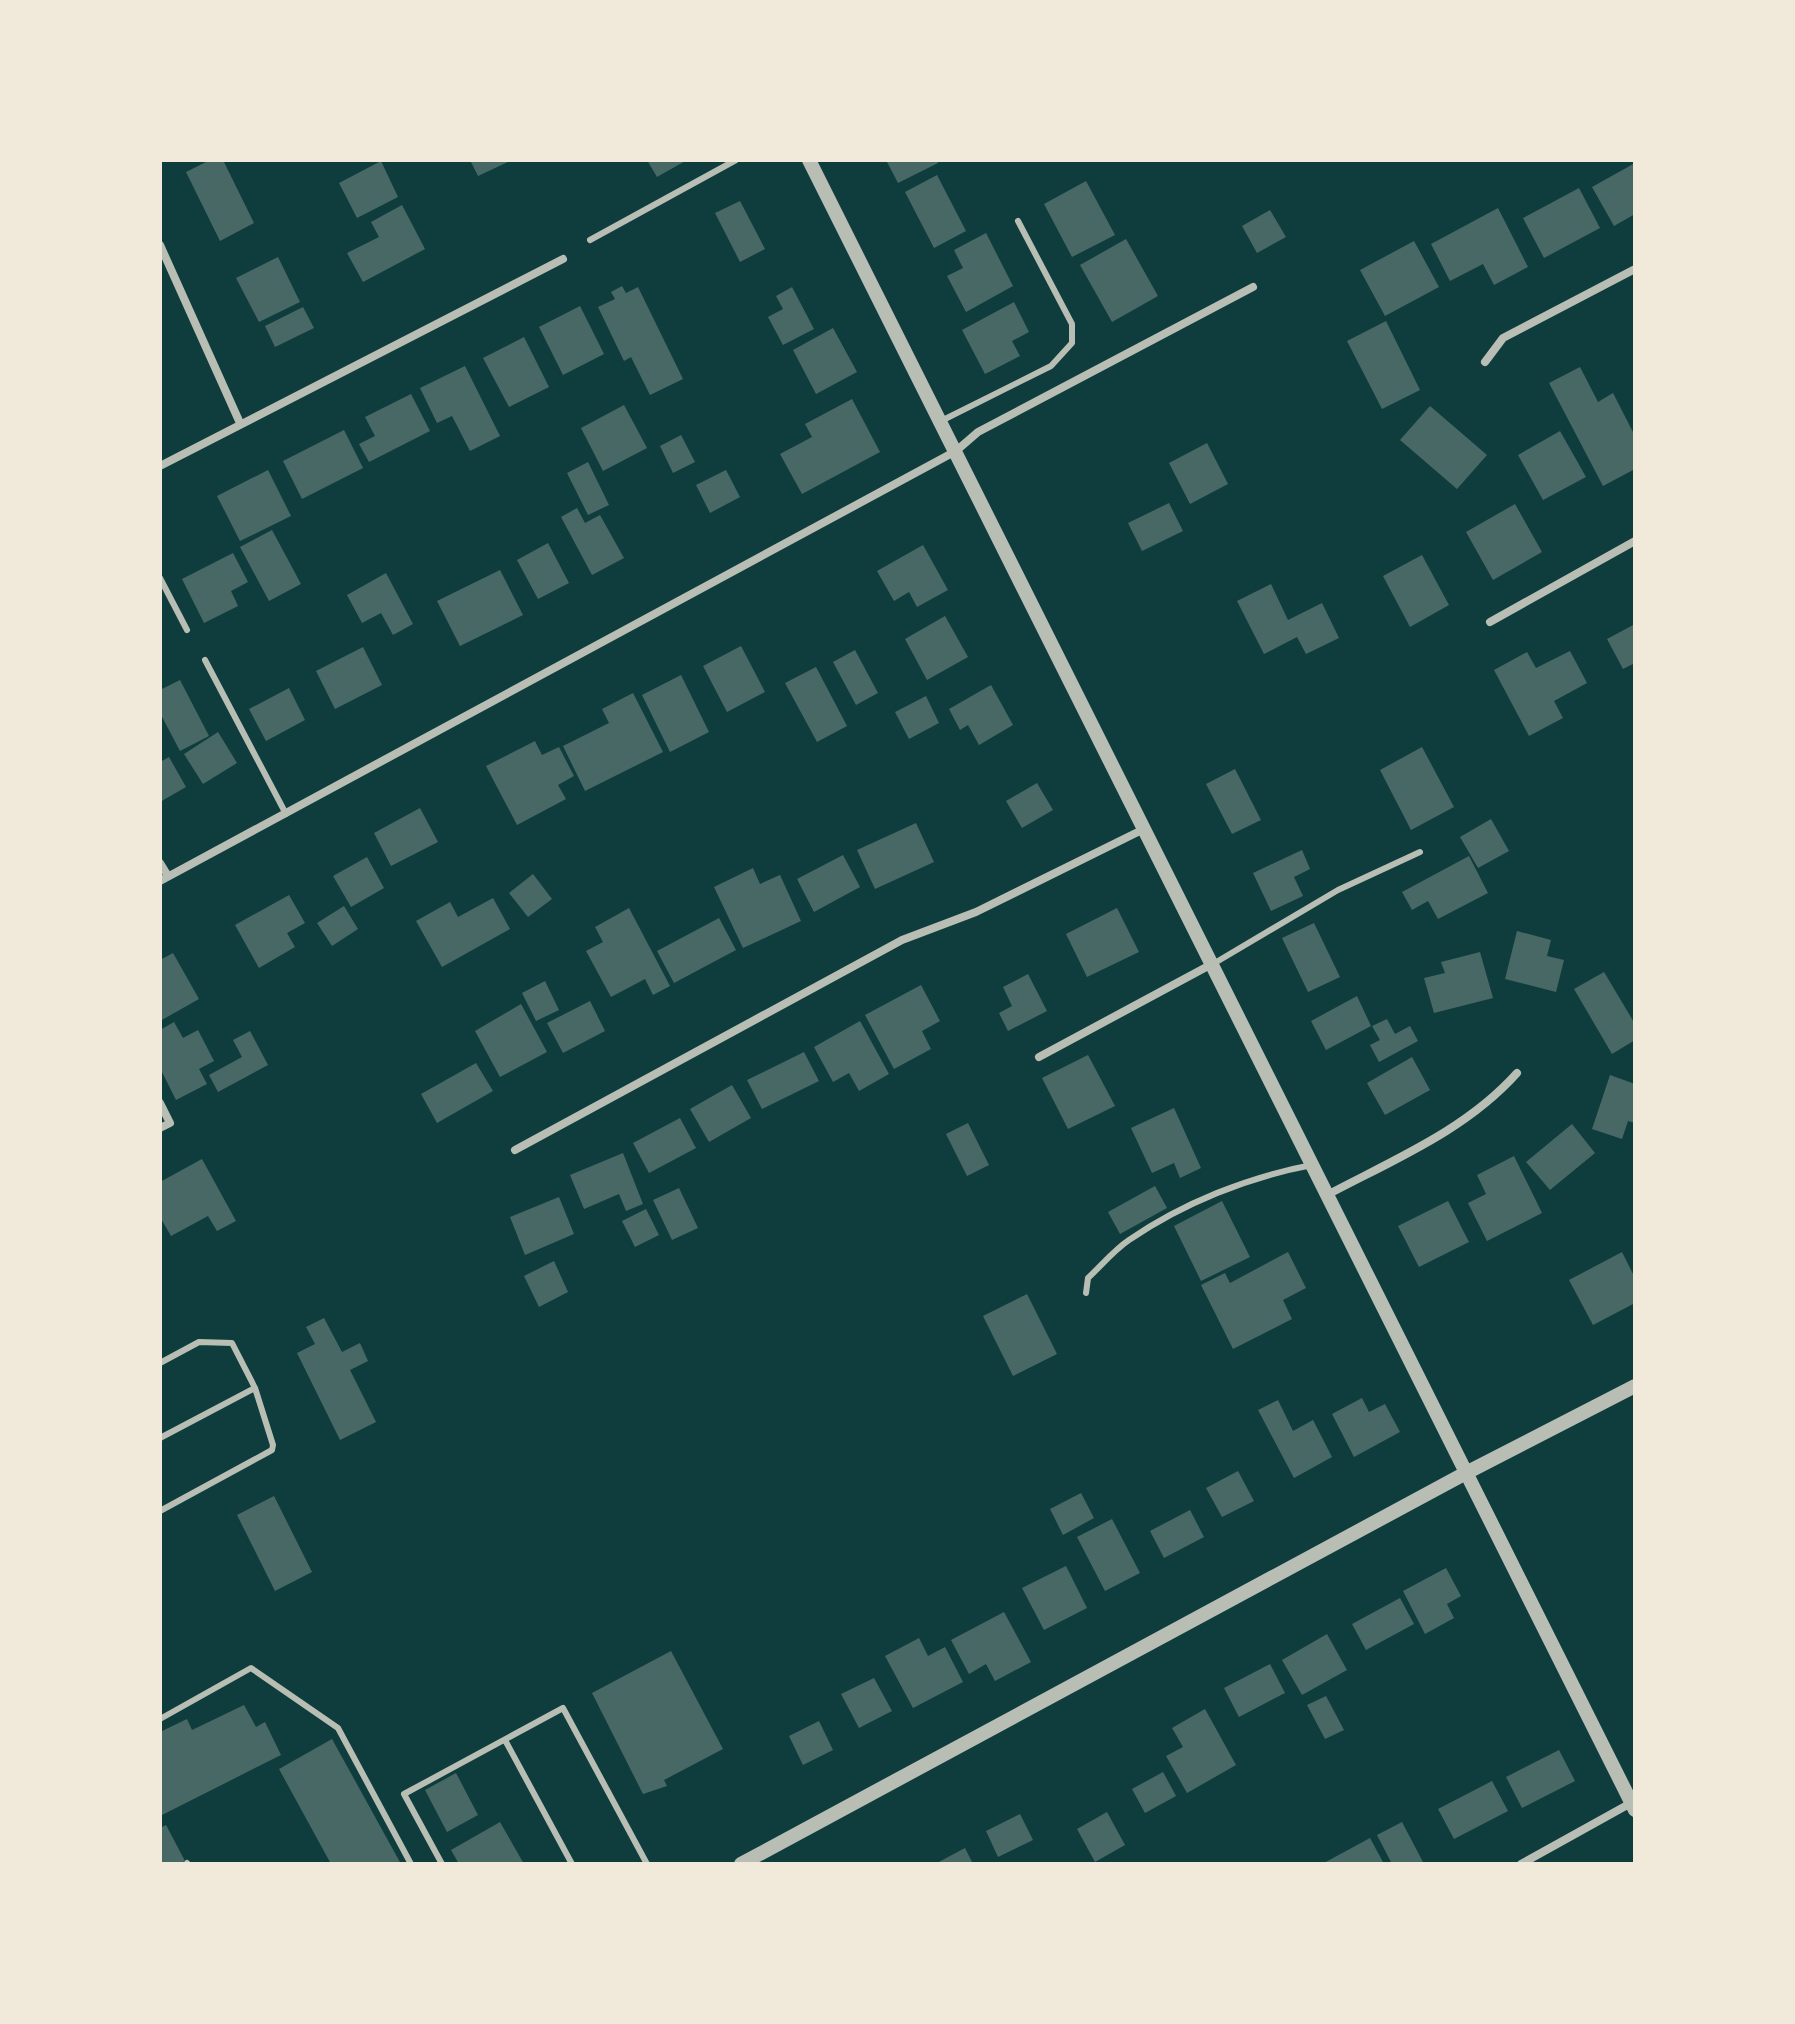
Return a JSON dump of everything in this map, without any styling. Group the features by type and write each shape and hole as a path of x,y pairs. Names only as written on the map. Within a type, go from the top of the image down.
{"street":[{"path":"809,160 1633,1807 1521,1864"},
{"path":"160,245 240,423"},
{"path":"160,466 563,259"},
{"path":"1485,362 1503,338 1635,269"},
{"path":"160,863 164,878 956,451 978,432 1253,287"},
{"path":"1490,622 1635,541"},
{"path":"515,1150 902,940 976,912 1144,829"},
{"path":"1039,1057 1213,964"},
{"path":"1327,1195 1463,1123 1491,1102 1517,1073"},
{"path":"160,1103 170,1123 160,1128"},
{"path":"741,1864 1464,1474 1635,1386"}],"lane":[{"path":"590,240 736,160"},
{"path":"941,421 1051,366 1072,343 1072,324 1018,221"},
{"path":"160,578 187,630"},
{"path":"205,660 286,814"},
{"path":"1213,964 1338,890 1420,852"},
{"path":"1086,1293 1088,1278 1127,1241 1209,1197 1268,1174 1312,1165"},
{"path":"160,1363 199,1342 232,1343 255,1388 272,1439 272,1450 160,1511"},
{"path":"160,1438 255,1388"},
{"path":"160,1719 251,1668 338,1728 411,1864"},
{"path":"442,1864 404,1794 563,1708 647,1864"},
{"path":"505,1740 572,1864"}],"building":[{"path":"210,160 223,160 254,223 220,241 186,172"},
{"path":"470,160 512,160 478,176"},
{"path":"647,160 687,160 657,177"},
{"path":"886,160 937,160 938,163 898,183"},
{"path":"381,161 398,197 357,218 339,183"},
{"path":"1635,163 1635,214 1614,226 1592,187"},
{"path":"937,175 966,231 934,248 905,192"},
{"path":"1086,181 1115,235 1072,257 1044,204"},
{"path":"1579,188 1600,228 1544,258 1523,218"},
{"path":"740,201 765,249 740,262 715,213"},
{"path":"402,205 425,249 363,282 347,253 379,237 371,222"},
{"path":"1498,208 1528,267 1494,285 1483,264 1450,281 1431,244"},
{"path":"1270,210 1286,237 1257,253 1242,226"},
{"path":"986,233 1013,286 966,312 947,276 963,268 954,250"},
{"path":"1126,239 1158,296 1112,322 1080,265"},
{"path":"1414,241 1439,287 1385,316 1360,270"},
{"path":"278,257 300,302 259,322 236,278"},
{"path":"622,286 626,293 638,287 683,379 650,395 631,357 624,361 598,307 615,299 611,292"},
{"path":"792,287 814,329 783,345 768,317 783,309 776,296"},
{"path":"1014,302 1029,332 1012,341 1020,356 985,374 962,330"},
{"path":"580,306 604,354 563,375 539,327"},
{"path":"303,307 314,328 275,347 265,326"},
{"path":"1386,321 1420,390 1382,409 1347,341"},
{"path":"833,328 857,372 816,394 793,350"},
{"path":"524,337 549,387 509,407 483,358"},
{"path":"465,366 500,436 470,451 452,416 437,423 420,388"},
{"path":"1580,367 1598,402 1613,393 1635,436 1635,469 1603,486 1549,383"},
{"path":"411,394 430,431 369,462 359,444 375,436 365,417"},
{"path":"852,399 880,452 802,494 780,454 812,437 805,424"},
{"path":"624,405 647,448 603,471 581,428"},
{"path":"1430,406 1487,455 1457,489 1400,440"},
{"path":"344,430 363,468 302,499 283,461"},
{"path":"1560,431 1586,477 1543,500 1518,455"},
{"path":"681,435 695,462 673,473 660,446"},
{"path":"1207,443 1228,484 1190,504 1169,463"},
{"path":"588,462 609,505 588,515 567,473"},
{"path":"268,470 291,516 240,541 217,496"},
{"path":"726,470 740,497 710,513 696,485"},
{"path":"1169,503 1183,531 1142,551 1128,523"},
{"path":"1515,504 1542,552 1493,580 1466,532"},
{"path":"577,508 585,523 600,515 624,558 592,575 561,517"},
{"path":"272,530 301,584 269,601 240,547"},
{"path":"548,543 569,583 538,599 517,560"},
{"path":"923,545 948,590 917,607 909,592 894,601 877,571"},
{"path":"233,553 248,582 231,591 238,606 204,623 182,579"},
{"path":"1422,555 1449,605 1410,627 1383,576"},
{"path":"500,570 523,615 460,646 437,601"},
{"path":"386,573 413,624 393,635 381,613 362,623 347,595"},
{"path":"1271,584 1288,620 1322,603 1339,638 1306,654 1297,637 1264,654 1237,601"},
{"path":"945,616 968,657 927,680 905,639"},
{"path":"1635,624 1635,663 1623,669 1607,639"},
{"path":"741,646 765,692 727,712 703,666"},
{"path":"363,647 382,685 335,709 316,671"},
{"path":"855,650 878,693 856,705 833,662"},
{"path":"1570,651 1587,683 1554,701 1563,718 1529,736 1494,670 1527,652 1536,668"},
{"path":"816,667 847,726 817,742 785,683"},
{"path":"681,675 709,732 670,752 642,695"},
{"path":"180,680 209,736 180,751 160,713 160,690"},
{"path":"991,685 1013,725 979,745 968,725 960,730 949,709"},
{"path":"289,688 305,720 266,741 249,709"},
{"path":"633,693 663,752 585,791 563,746 609,723 602,709"},
{"path":"926,696 939,723 909,739 895,712"},
{"path":"218,732 237,763 203,784 184,754"},
{"path":"535,741 542,755 559,747 574,776 558,785 566,799 517,825 486,766"},
{"path":"1422,747 1454,807 1411,830 1380,770"},
{"path":"169,757 186,787 160,802 160,762"},
{"path":"1235,769 1261,820 1232,834 1206,784"},
{"path":"1037,783 1053,810 1022,828 1006,801"},
{"path":"420,808 438,842 391,866 374,833"},
{"path":"1491,819 1509,851 1478,868 1460,837"},
{"path":"916,823 934,862 875,889 857,850"},
{"path":"1302,850 1310,869 1294,877 1303,896 1271,911 1253,873"},
{"path":"843,855 860,887 814,912 797,879"},
{"path":"1469,856 1488,893 1438,919 1428,901 1412,910 1402,892"},
{"path":"367,857 384,888 351,907 333,876"},
{"path":"753,868 760,884 780,875 801,921 743,948 714,887"},
{"path":"533,874 552,899 528,917 509,893"},
{"path":"289,895 305,923 287,933 295,947 259,968 235,925"},
{"path":"493,898 510,929 442,967 416,921 450,902 458,917"},
{"path":"344,906 358,929 332,946 317,923"},
{"path":"629,908 670,986 653,995 645,979 611,997 586,951 603,942 595,927"},
{"path":"1117,908 1139,952 1087,977 1066,934"},
{"path":"719,918 736,950 674,983 657,951"},
{"path":"1314,923 1340,977 1308,992 1282,938"},
{"path":"1517,931 1551,940 1547,956 1564,960 1556,992 1505,979"},
{"path":"1480,952 1493,998 1434,1013 1424,978 1445,973 1441,962"},
{"path":"173,953 199,999 160,1021 160,960"},
{"path":"1604,972 1635,1024 1635,1040 1612,1054 1574,989"},
{"path":"1028,974 1047,1011 1008,1031 999,1013 1012,1006 1003,987"},
{"path":"545,981 559,1010 536,1021 522,993"},
{"path":"921,985 940,1021 922,1031 931,1049 894,1069 865,1015"},
{"path":"1357,996 1371,1026 1326,1050 1311,1021"},
{"path":"590,1001 605,1031 563,1053 547,1023"},
{"path":"521,1004 547,1052 500,1077 475,1031"},
{"path":"1387,1019 1395,1034 1410,1026 1418,1041 1379,1062 1370,1045 1380,1040 1372,1026"},
{"path":"860,1021 889,1074 859,1091 849,1073 833,1082 814,1047"},
{"path":"174,1022 183,1038 198,1030 214,1061 199,1069 207,1084 176,1100 160,1068 160,1030"},
{"path":"250,1031 268,1065 218,1092 209,1075 242,1057 233,1040"},
{"path":"804,1052 819,1081 762,1109 747,1080"},
{"path":"1088,1055 1115,1106 1068,1129 1042,1078"},
{"path":"1412,1057 1430,1090 1385,1115 1367,1083"},
{"path":"476,1063 493,1091 437,1123 421,1094"},
{"path":"1610,1075 1635,1084 1635,1123 1628,1121 1622,1139 1592,1129"},
{"path":"732,1085 751,1118 709,1142 690,1109"},
{"path":"1174,1108 1201,1168 1180,1178 1174,1163 1152,1173 1131,1128"},
{"path":"680,1118 696,1148 649,1173 633,1143"},
{"path":"968,1123 989,1165 967,1176 946,1134"},
{"path":"1572,1124 1595,1153 1550,1190 1526,1162"},
{"path":"623,1153 643,1204 626,1211 619,1194 584,1209 570,1175"},
{"path":"1514,1156 1542,1213 1487,1241 1468,1203 1486,1194 1477,1175"},
{"path":"202,1159 236,1221 217,1231 208,1216 171,1236 160,1217 160,1182"},
{"path":"1155,1186 1167,1208 1120,1234 1108,1212"},
{"path":"679,1188 698,1228 672,1240 653,1200"},
{"path":"559,1197 574,1234 525,1255 510,1217"},
{"path":"1222,1201 1250,1257 1201,1281 1174,1226"},
{"path":"1448,1201 1469,1242 1419,1267 1398,1226"},
{"path":"646,1209 659,1235 635,1247 622,1221"},
{"path":"1288,1252 1306,1288 1283,1300 1292,1319 1233,1349 1201,1285 1225,1273 1230,1283"},
{"path":"1622,1252 1635,1278 1635,1303 1593,1325 1569,1280"},
{"path":"554,1261 568,1292 539,1307 524,1276"},
{"path":"1027,1294 1057,1354 1013,1376 983,1316"},
{"path":"324,1318 342,1352 360,1343 368,1361 350,1370 376,1422 340,1440 297,1353 315,1344 306,1327"},
{"path":"1362,1398 1369,1412 1385,1404 1400,1432 1354,1457 1332,1414"},
{"path":"1278,1400 1293,1431 1313,1420 1332,1457 1294,1478 1258,1410"},
{"path":"1238,1471 1254,1501 1222,1517 1206,1488"},
{"path":"1081,1493 1094,1518 1063,1535 1050,1509"},
{"path":"274,1496 312,1572 275,1591 237,1515"},
{"path":"1190,1510 1204,1537 1164,1558 1150,1531"},
{"path":"1112,1519 1140,1573 1105,1591 1077,1537"},
{"path":"1066,1566 1087,1608 1044,1630 1022,1588"},
{"path":"1446,1568 1461,1596 1447,1604 1454,1618 1425,1634 1403,1591"},
{"path":"1400,1598 1414,1624 1366,1650 1352,1624"},
{"path":"1004,1612 1031,1662 995,1681 986,1664 969,1674 951,1640"},
{"path":"1327,1634 1347,1670 1302,1695 1282,1660"},
{"path":"919,1638 928,1656 945,1647 963,1682 913,1708 885,1656"},
{"path":"671,1651 723,1749 664,1780 667,1786 643,1794 592,1693"},
{"path":"1270,1664 1285,1693 1239,1717 1224,1688"},
{"path":"874,1678 892,1711 859,1728 841,1694"},
{"path":"1326,1696 1344,1730 1325,1739 1307,1705"},
{"path":"244,1705 256,1727 265,1722 281,1755 160,1816 160,1732 187,1719 192,1730"},
{"path":"1205,1709 1236,1765 1187,1793 1166,1756 1183,1747 1172,1728"},
{"path":"819,1721 833,1750 803,1765 789,1736"},
{"path":"332,1739 401,1864 331,1864 279,1769"},
{"path":"1559,1750 1575,1781 1522,1808 1506,1777"},
{"path":"1163,1772 1176,1796 1145,1813 1132,1789"},
{"path":"456,1773 478,1815 447,1832 425,1790"},
{"path":"1492,1781 1508,1811 1454,1839 1438,1809"},
{"path":"1107,1812 1125,1845 1095,1862 1077,1829"},
{"path":"1020,1814 1033,1840 998,1857 986,1831"},
{"path":"500,1822 524,1864 459,1864 451,1850"},
{"path":"1402,1822 1424,1864 1392,1864 1377,1835"},
{"path":"166,1825 185,1861 179,1864 160,1864 160,1828"},
{"path":"1370,1838 1384,1864 1322,1864"},
{"path":"965,1848 973,1864 935,1864"}]}
